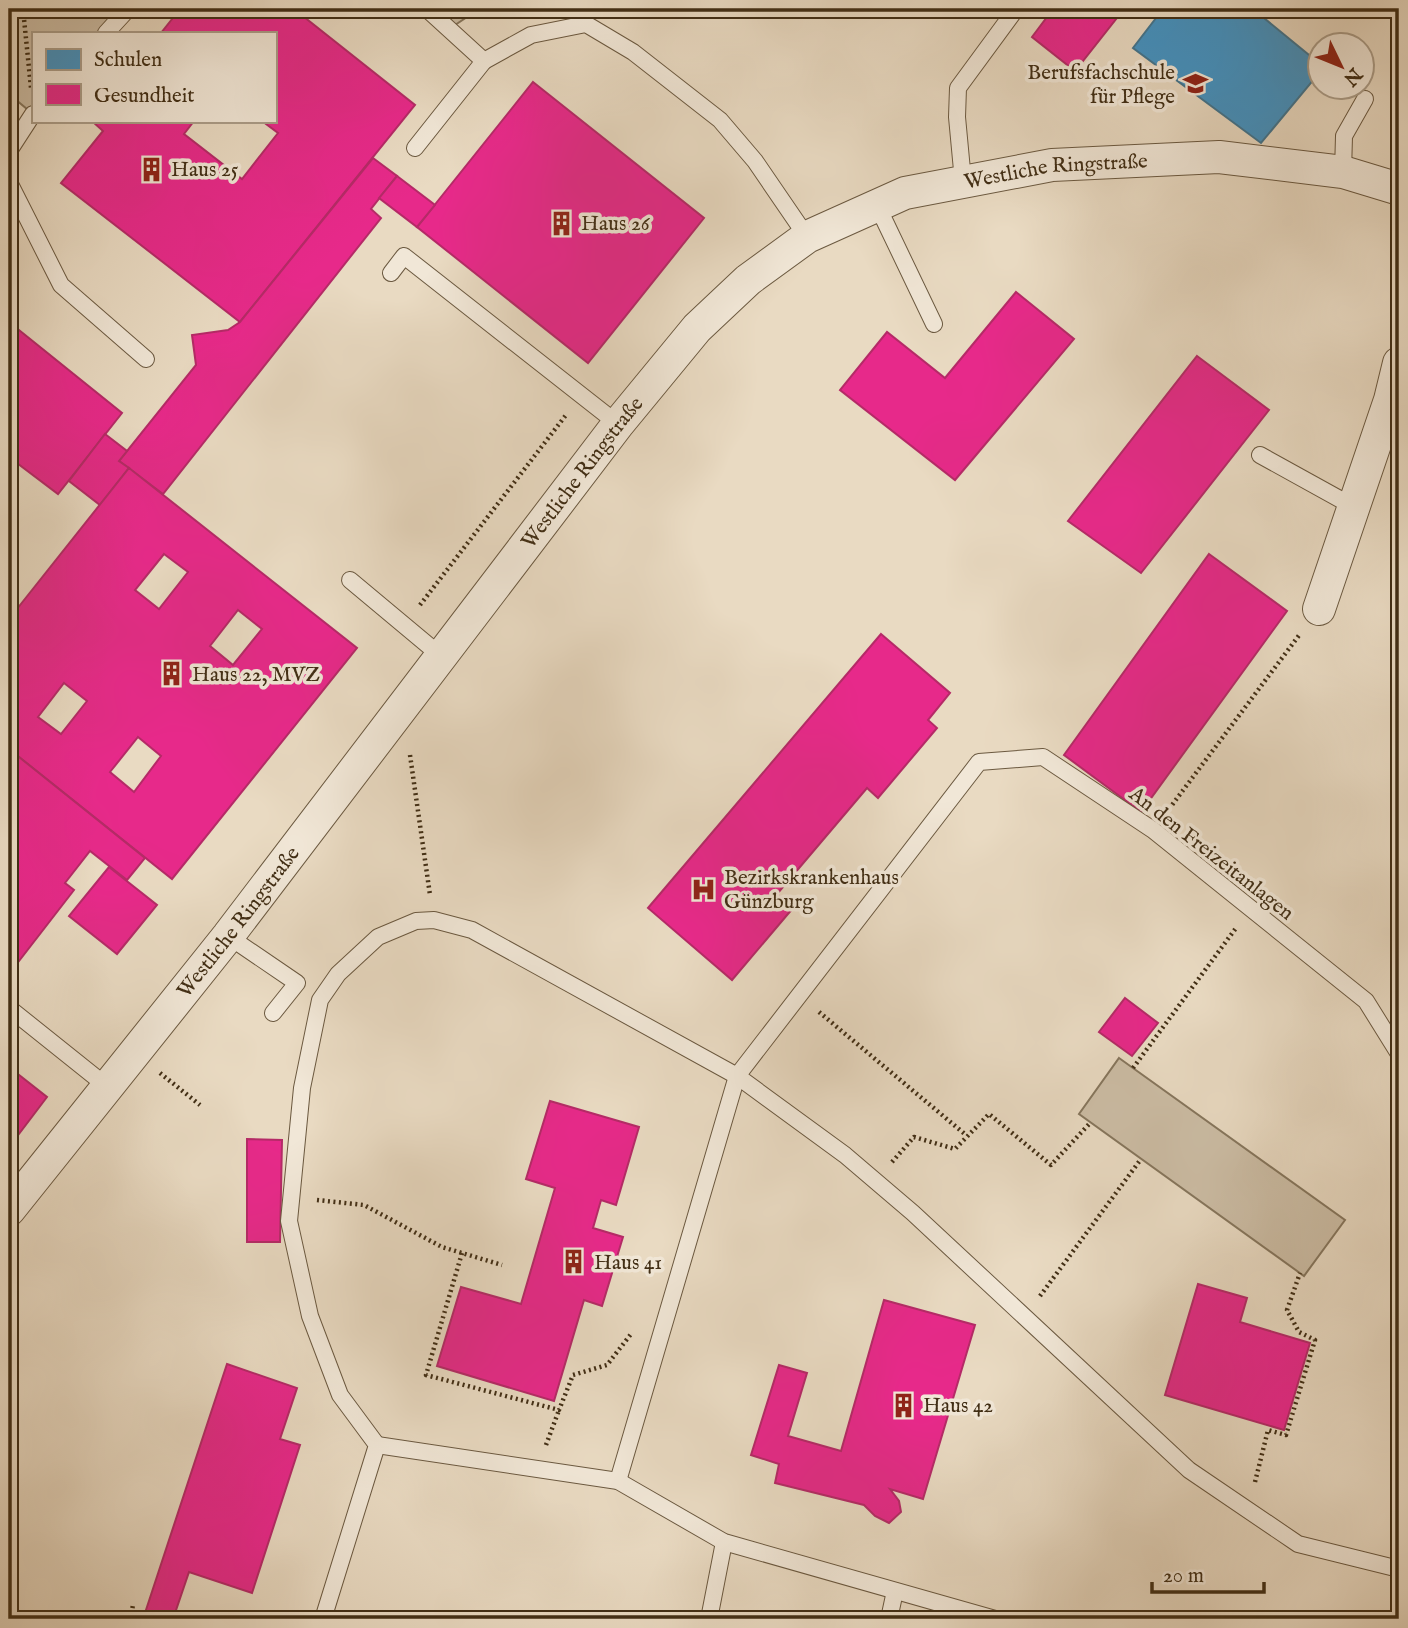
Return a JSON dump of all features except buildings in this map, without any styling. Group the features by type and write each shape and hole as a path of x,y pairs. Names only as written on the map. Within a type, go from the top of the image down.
{"street":[{"name":"Westliche Ringstraße","path":"9,1210 228,936 618,424 697,328 748,280 807,237 905,192 1052,165 1219,158 1343,172 1399,189"},
{"path":"1319,609 1390,400 1399,363"}],"lane":[{"path":"107,32 128,9"},
{"path":"427,9 484,61"},
{"path":"963,181 957,117 958,88 1016,9"},
{"path":"415,148 484,61 531,35 586,24 633,52 720,120 755,161 807,237"},
{"path":"1343,172 1344,136 1364,102"},
{"path":"9,151 32,116"},
{"path":"9,182 61,285 146,359"},
{"path":"877,205 934,324"},
{"path":"391,273 404,256 618,424"},
{"path":"1260,455 1354,507"},
{"path":"350,580 441,656"},
{"name":"An den Freizeitanlagen","path":"737,1076 979,762 1043,757 1153,830 1366,1001 1399,1054"},
{"path":"995,1619 723,1542 618,1481 377,1445 340,1395 310,1316 289,1221 302,1088 320,1000 338,974 378,937 416,921 435,920 472,930 737,1076 876,1181 1189,1470 1298,1544 1399,1569"},
{"path":"228,936 297,983 273,1013"},
{"path":"9,1008 108,1088"},
{"path":"618,1481 737,1076"},
{"path":"323,1619 377,1445"},
{"path":"709,1619 723,1542"},
{"path":"889,1619 895,1591"}],"path":[{"path":"23,9 32,104"},
{"path":"405,625 581,395"},
{"path":"1153,830 1319,609"},
{"path":"406,702 411,772 435,920"},
{"path":"1133,1068 1251,908"},
{"path":"799,996 966,1135"},
{"path":"135,1054 200,1105"},
{"path":"876,1181 914,1136 955,1150 966,1135 989,1114 1051,1165 1091,1122"},
{"path":"1025,1316 1141,1158"},
{"path":"292,1199 364,1205 442,1247 502,1265"},
{"path":"461,1253 426,1375 559,1410"},
{"path":"1259,1517 1253,1488 1268,1430 1286,1435 1315,1340 1299,1332 1287,1310 1300,1273"},
{"path":"537,1469 573,1374 607,1365 634,1329"},
{"path":"131,1619 133,1604"}],"shaded area":[{"path":"9,9 128,9 107,32 32,32 32,113 9,94"},
{"path":"427,9 479,9 449,29"},
{"path":"1119,1058 1345,1220 1304,1276 1079,1114"}],"place":[{"name":"Berufsfachschule für Pflege","path":"1195,84"},
{"name":"Haus 25","path":"151,169"},
{"name":"Haus 26","path":"561,223"},
{"name":"Haus 22, MVZ","path":"172,674"},
{"name":"Bezirkskrankenhaus Günzburg","path":"704,889"},
{"name":"Haus 41","path":"574,1262"},
{"name":"Haus 42","path":"903,1405"}]}
